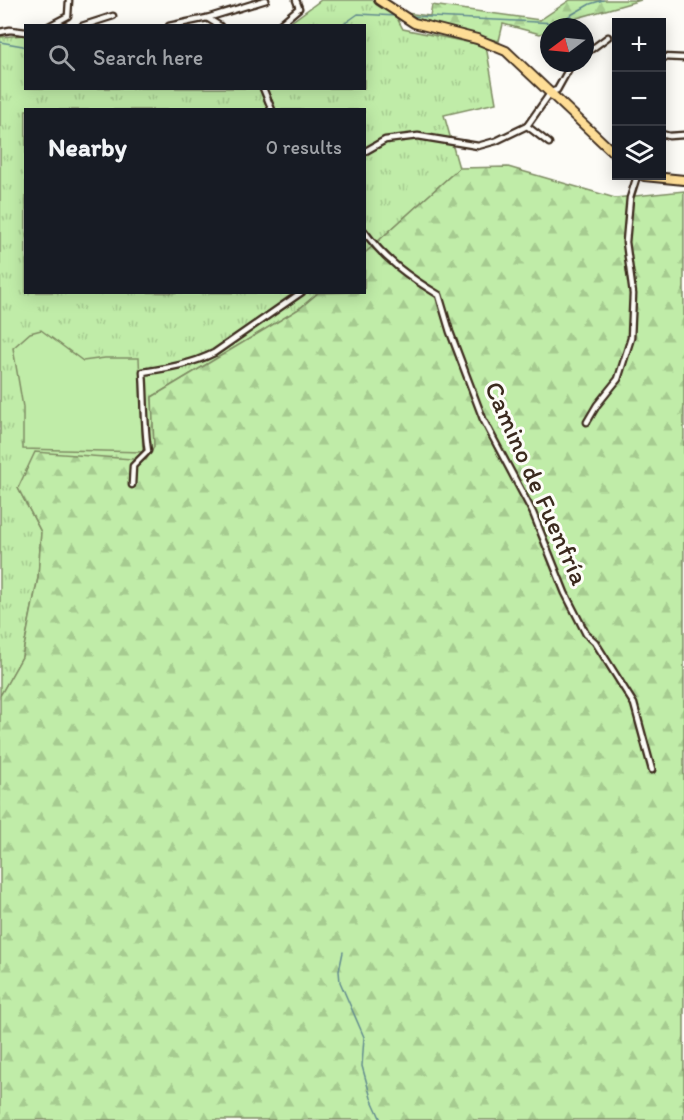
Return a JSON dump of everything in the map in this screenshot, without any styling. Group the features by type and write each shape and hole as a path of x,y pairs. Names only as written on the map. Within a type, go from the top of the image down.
{"main road":[{"path":"379,0 414,23 497,45 517,59 612,151"},
{"path":"666,178 684,180"}],"street":[{"path":"53,24 68,16 69,0"},
{"path":"178,24 266,0"},
{"path":"280,24 299,8 297,2"},
{"path":"88,24 113,16"},
{"path":"207,18 217,24"},
{"path":"0,33 10,30 24,32"},
{"path":"594,47 608,37"},
{"path":"666,57 684,58"},
{"path":"366,151 385,140 418,136 478,146 496,141 527,126 551,92 557,90 567,72"},
{"path":"263,90 271,108"},
{"path":"527,126 549,143"},
{"path":"666,134 684,135"},
{"path":"587,422 597,405 618,380 631,338 633,294 626,242 630,198 636,180"},
{"name":"Camino de Fuenfría","path":"366,234 386,258 439,295 450,332 483,419 533,513 565,593 586,634 595,642 633,704 652,770"},
{"path":"366,244 371,240"},
{"path":"132,485 133,466 148,451 144,423 147,410 143,372 172,368 202,359 299,294"}],"green space":[{"path":"321,0 387,0 403,29 486,46 496,103 444,115 459,168 366,252 366,108 24,108 24,294 317,294 299,309 152,397 154,447 146,460 18,488 41,532 38,578 22,657 0,696 0,37 24,35 24,90 366,90 366,24 288,24"},
{"path":"570,0 641,0 577,18 543,18"},
{"path":"432,5 540,20 540,34 503,24 499,41 420,23 405,13 430,16"},
{"path":"508,167 615,198 684,191 684,1120 0,1120 0,696 22,657 38,578 41,532 18,488 35,452 146,460 154,447 152,397 299,309 317,294 366,294 366,252 459,168"},
{"path":"41,330 83,361 105,358 139,358 143,452 23,449 23,407 13,348 30,333"}],"waterway":[{"path":"410,16 557,23 590,4 603,0"},
{"path":"344,24 358,14 397,16"},
{"path":"0,42 24,47"},
{"path":"343,952 339,971 340,982 364,1037 362,1066 371,1098 381,1120"}]}
